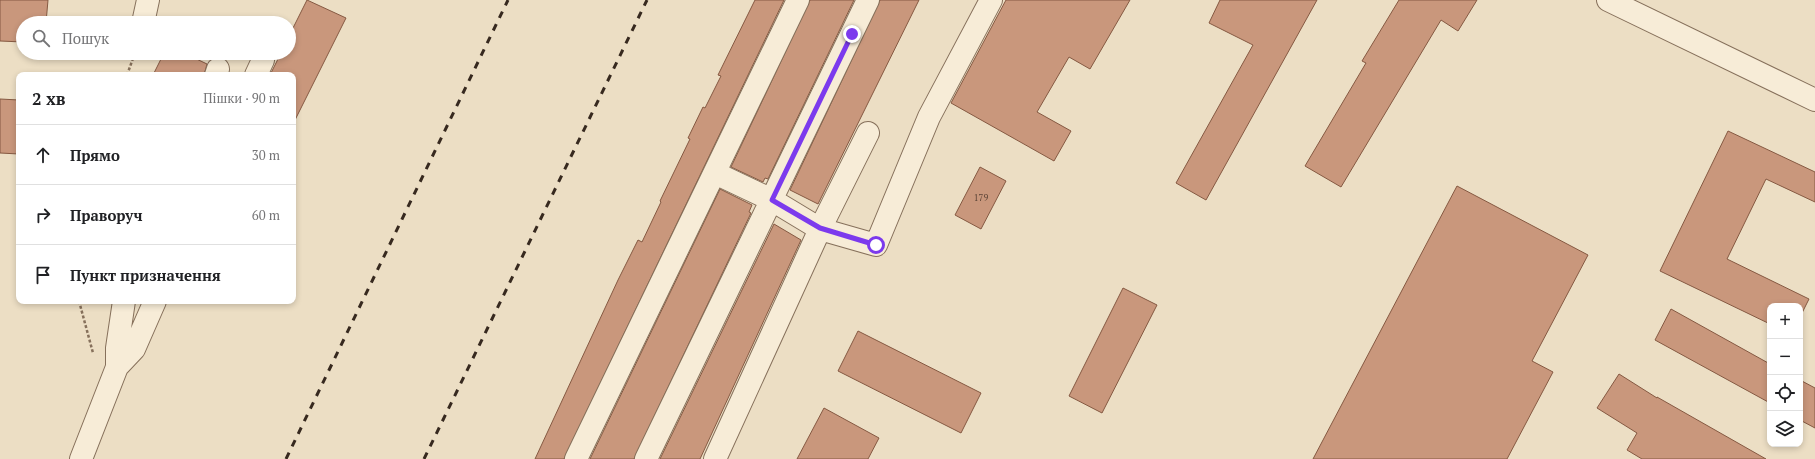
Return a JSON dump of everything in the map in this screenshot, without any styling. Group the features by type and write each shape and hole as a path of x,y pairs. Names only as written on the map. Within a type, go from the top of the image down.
{"street":[{"path":"145,16 148,0"},
{"path":"576,459 798,0"},
{"path":"646,459 868,0"},
{"path":"715,173 772,200 820,228 876,245 929,117 991,0"},
{"path":"1608,0 1815,100"},
{"path":"714,459 820,228 868,133"},
{"path":"81,459 117,367 117,348 124,304"},
{"path":"117,367 134,349 154,304"}],"path":[{"path":"128,72 132,60"},
{"path":"81,304 94,356 117,367"}],"building":[{"path":"0,0 48,0 47,16 16,16 16,42 0,41"},
{"path":"307,0 346,18 296,118 296,72 272,72 278,60 296,60 296,22"},
{"path":"755,0 784,0 564,459 535,459 618,280 638,240 642,242 690,139 688,138 703,107 705,108 721,76 718,75"},
{"path":"810,0 854,0 768,179 765,178 763,182 731,167"},
{"path":"880,0 919,0 818,204 790,190"},
{"path":"1006,0 1130,0 1090,69 1069,57 1037,112 1071,131 1054,161 951,103"},
{"path":"1220,0 1317,0 1206,200 1176,183 1253,45 1209,23"},
{"path":"1399,0 1477,0 1458,31 1441,20 1341,187 1305,166 1366,63 1362,61"},
{"path":"160,60 199,60 207,64 205,72 154,72"},
{"path":"0,99 16,100 16,154 0,153"},
{"path":"1728,131 1815,172 1815,202 1766,179 1727,259 1809,299 1803,311 1803,303 1767,303 1767,323 1660,271"},
{"path":"980,167 1006,181 981,229 955,215"},
{"path":"1457,186 1588,255 1532,361 1553,372 1507,459 1313,459"},
{"path":"720,189 752,205 749,212 751,213 634,459 590,459"},
{"path":"774,224 801,240 700,459 660,459"},
{"path":"1123,288 1157,305 1102,413 1069,396"},
{"path":"1671,309 1767,362 1767,401 1655,340"},
{"path":"858,331 981,393 961,433 838,371"},
{"path":"1619,374 1657,398 1766,459 1642,459 1627,450 1637,433 1597,408"},
{"path":"1803,382 1815,388 1815,428 1803,422"},
{"path":"824,408 879,438 868,459 797,459"}],"railway":[{"path":"286,459 508,0"},
{"path":"424,459 647,0"}],"route":[{"path":"852,34 772,200 820,228 876,245"}]}
